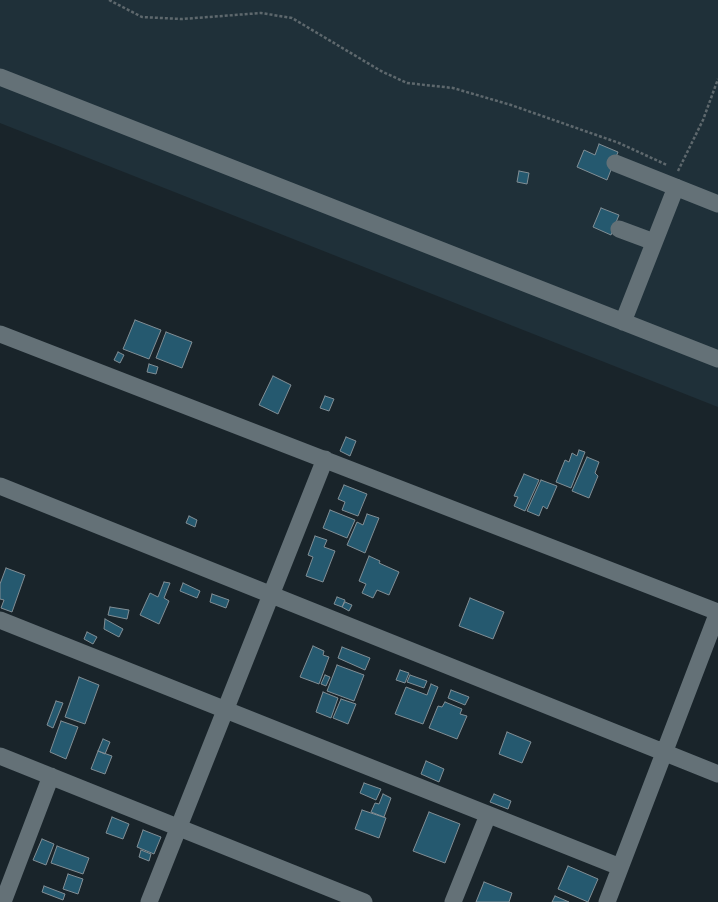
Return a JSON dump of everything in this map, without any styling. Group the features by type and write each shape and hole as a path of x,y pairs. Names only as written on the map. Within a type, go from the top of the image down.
{"street":[{"path":"0,76 718,359"},
{"path":"615,163 716,202"},
{"path":"623,322 676,187"},
{"path":"620,229 654,242"},
{"path":"0,334 718,612 607,902"},
{"path":"149,902 325,459"},
{"path":"0,486 718,774"},
{"path":"0,620 620,867"},
{"path":"0,756 364,902"},
{"path":"3,902 52,776"},
{"path":"453,902 488,815"}],"path":[{"path":"110,0 142,17 182,19 261,13 292,18 381,71 407,83 453,88 511,105 619,143 678,170"},
{"path":"676,187 678,170 703,120 718,79"}],"shaded area":[{"path":"0,0 718,0 718,407 0,123"}],"building":[{"path":"599,144 618,152 607,180 577,167 584,150 595,155"},
{"path":"519,171 529,173 527,184 517,182"},
{"path":"601,208 619,215 611,235 593,227"},
{"path":"135,320 161,330 149,359 123,349"},
{"path":"166,332 192,342 182,368 156,358"},
{"path":"118,352 124,355 120,363 114,360"},
{"path":"149,364 158,367 156,374 147,372"},
{"path":"273,376 291,385 278,414 259,405"},
{"path":"325,396 334,399 329,411 320,408"},
{"path":"346,437 356,441 350,456 340,451"},
{"path":"579,450 585,452 571,488 556,482 565,460 569,462 572,453 577,456"},
{"path":"587,457 599,462 595,473 598,476 589,498 572,491"},
{"path":"524,474 539,480 525,511 514,506 518,497 514,496"},
{"path":"541,480 557,486 547,509 543,506 539,516 527,511"},
{"path":"344,485 367,494 358,516 342,510 345,502 338,499"},
{"path":"330,510 355,520 347,538 323,528"},
{"path":"367,514 379,518 365,553 347,545 357,522 363,525"},
{"path":"189,516 197,520 195,527 186,523"},
{"path":"315,536 327,540 324,547 335,551 323,582 306,576 313,557 308,555"},
{"path":"369,556 380,561 379,563 399,572 389,595 377,590 373,598 362,593 366,584 359,581"},
{"path":"6,568 25,575 12,612 1,608 4,600 0,599 0,584"},
{"path":"164,582 170,583 164,598 169,601 159,624 140,615 150,593 158,597"},
{"path":"183,583 200,591 197,598 180,591"},
{"path":"212,594 229,600 226,608 210,602"},
{"path":"337,597 345,600 342,607 334,604"},
{"path":"470,598 504,612 493,639 459,626"},
{"path":"345,602 352,605 349,611 342,607"},
{"path":"110,607 129,610 127,619 108,615"},
{"path":"105,619 123,629 119,637 104,629"},
{"path":"87,632 97,637 93,644 84,639"},
{"path":"313,646 324,651 323,655 329,657 319,684 300,677"},
{"path":"342,647 370,658 365,670 338,658"},
{"path":"337,665 364,675 354,701 327,691"},
{"path":"400,670 409,673 405,683 396,680"},
{"path":"325,675 330,677 326,686 321,684"},
{"path":"410,675 427,681 424,688 407,682"},
{"path":"79,677 99,685 85,724 65,717"},
{"path":"431,684 438,687 423,724 395,714 406,687 427,695"},
{"path":"451,690 469,697 465,705 448,698"},
{"path":"323,692 338,698 331,718 316,712"},
{"path":"341,699 356,704 348,724 333,718"},
{"path":"56,701 63,703 53,728 47,725"},
{"path":"445,702 462,709 460,714 467,716 457,739 429,728 438,706 442,707"},
{"path":"61,721 78,727 66,759 50,752"},
{"path":"507,732 531,742 522,763 499,754"},
{"path":"103,739 110,742 105,754 98,751"},
{"path":"98,751 112,756 105,774 91,769"},
{"path":"426,761 444,769 439,782 421,774"},
{"path":"364,783 381,789 376,800 360,793"},
{"path":"383,794 391,798 384,817 371,812 375,803 379,804"},
{"path":"494,794 511,801 508,809 490,802"},
{"path":"362,810 386,818 379,838 355,829"},
{"path":"429,812 460,824 445,863 413,851"},
{"path":"112,817 129,824 123,839 106,833"},
{"path":"143,830 161,837 154,854 137,847"},
{"path":"42,839 54,844 46,865 33,860"},
{"path":"57,846 89,858 83,874 51,863"},
{"path":"141,850 151,854 149,861 139,857"},
{"path":"568,866 598,879 588,902 558,889"},
{"path":"68,874 83,879 78,894 63,889"},
{"path":"484,882 512,893 509,902 476,902"},
{"path":"44,886 65,894 63,900 42,892"},
{"path":"555,896 569,902 552,902"}]}
